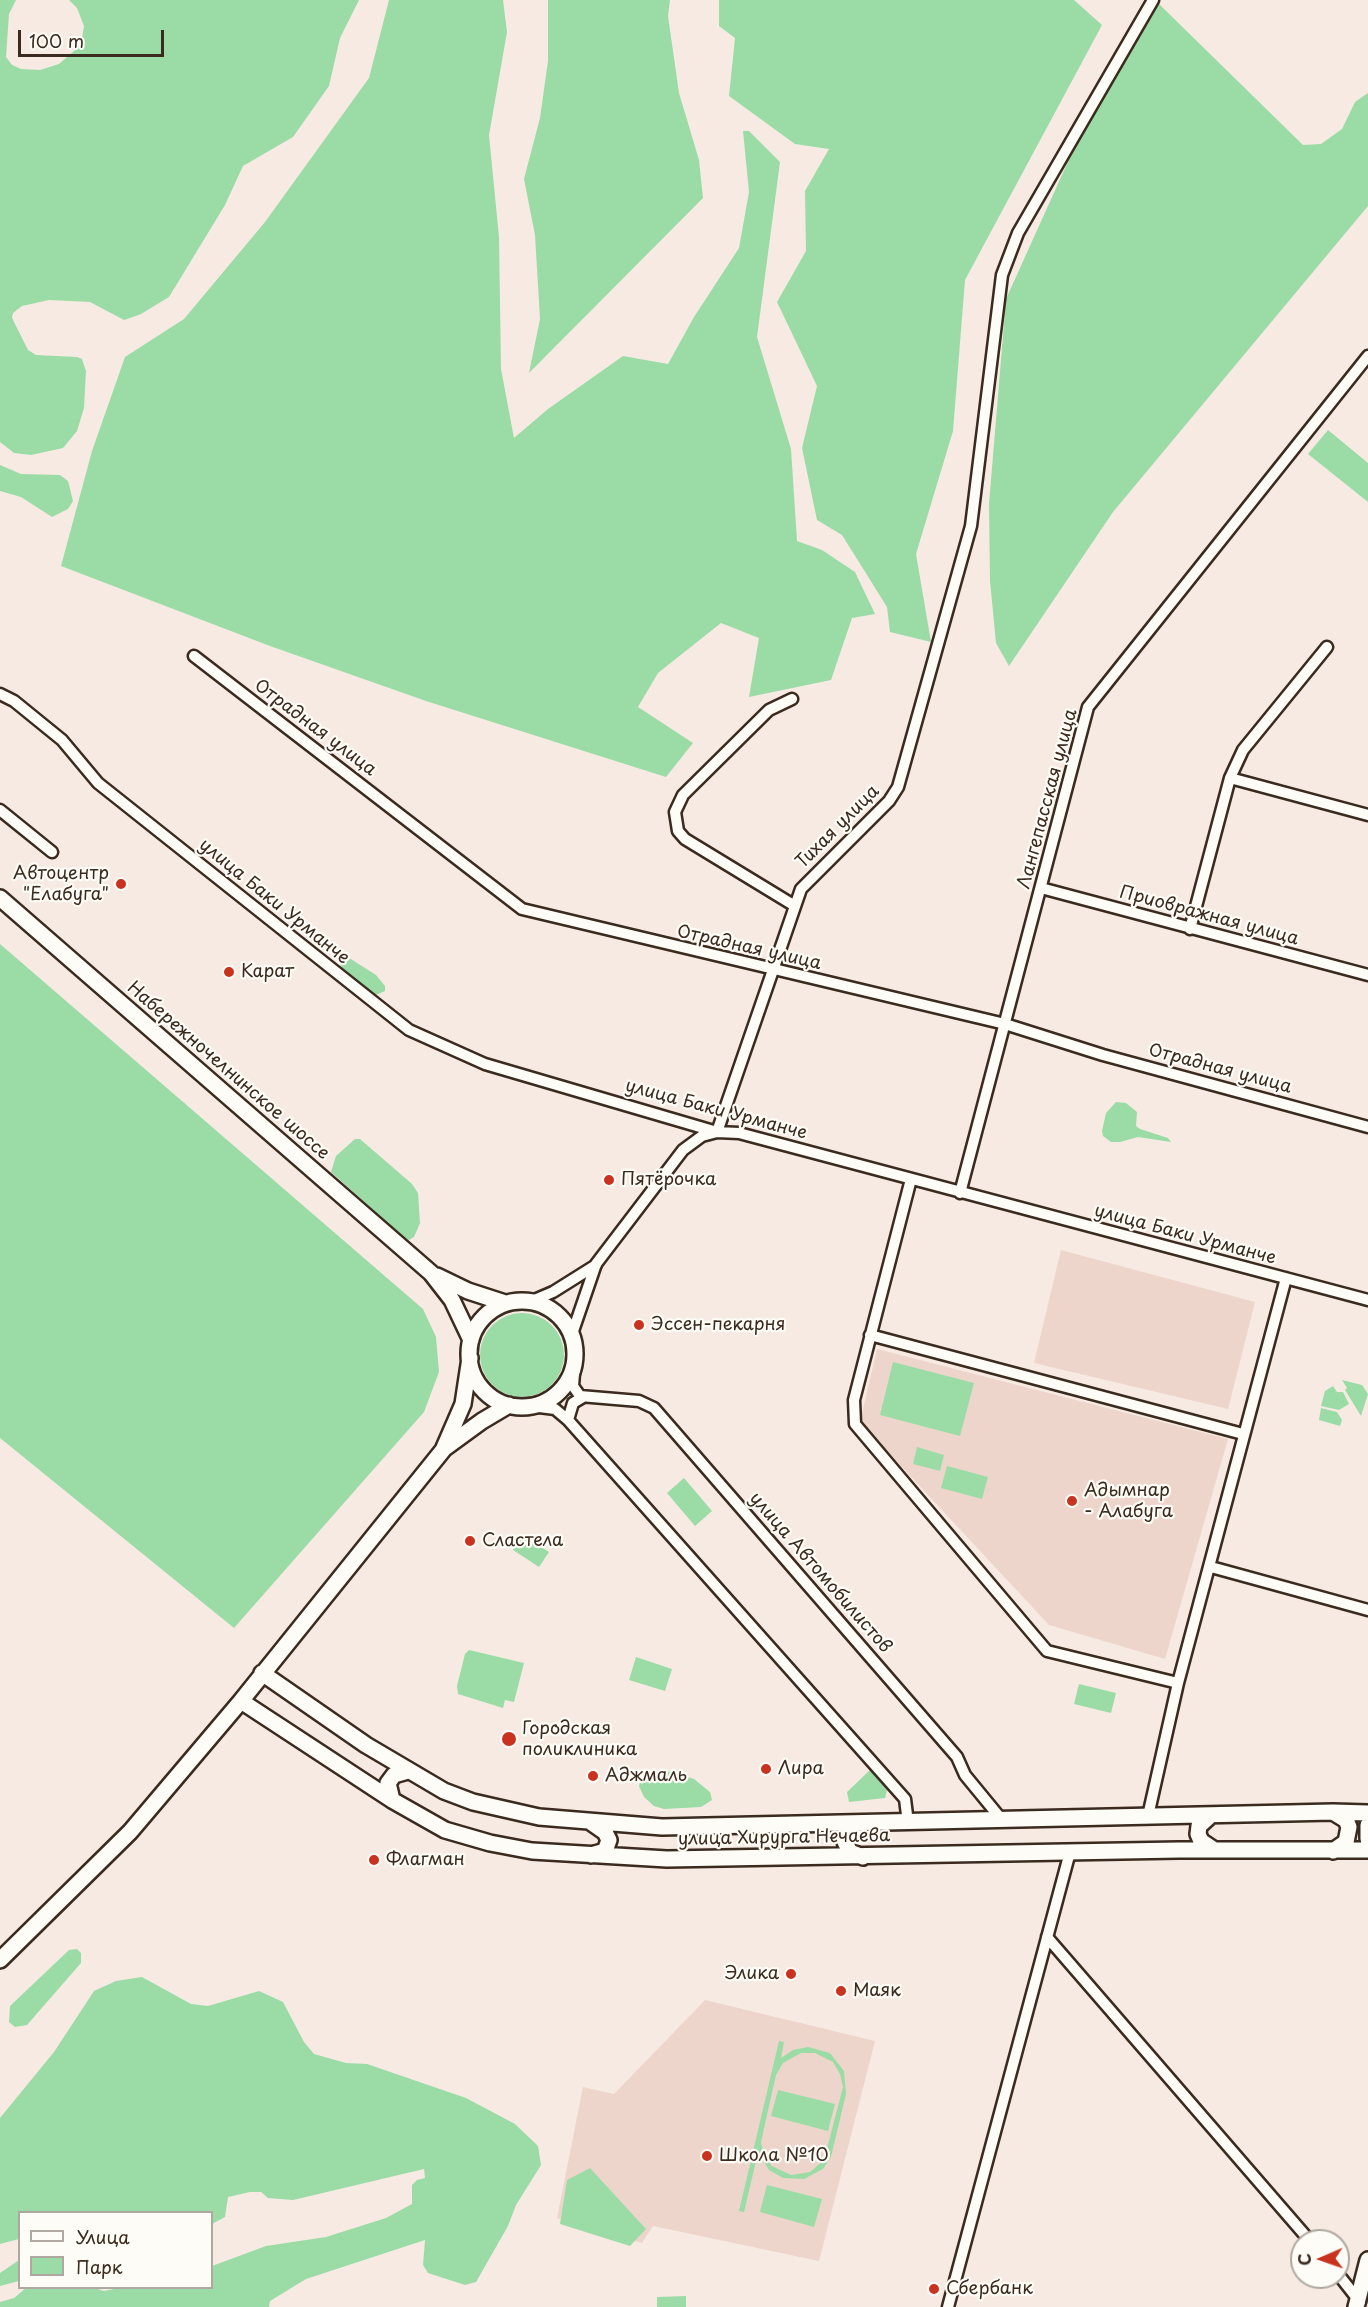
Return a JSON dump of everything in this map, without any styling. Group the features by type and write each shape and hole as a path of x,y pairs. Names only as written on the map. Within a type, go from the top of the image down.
{"main road":[{"name":"Набережночелнинское шоссе","path":"0,898 431,1273 452,1300 471,1340"},
{"name":"Набережночелнинское шоссе","path":"431,1273 468,1291 505,1303"},
{"path":"443,1450 463,1404 471,1340 484,1317 505,1303 532,1301 556,1312 572,1334 575,1360 573,1371 561,1390 552,1398 531,1406 509,1405 486,1393 472,1371 470,1358"},
{"path":"0,1960 130,1832 241,1701 443,1450 482,1420 509,1405"},
{"name":"улица Хирурга Нечаева","path":"262,1673 408,1771 444,1791 473,1802 529,1815 592,1823 662,1827 1368,1813"},
{"name":"улица Хирурга Нечаева","path":"241,1701 392,1800 445,1830 532,1851 666,1859 863,1858 1213,1850 1368,1850"},
{"path":"392,1800 388,1783 394,1774 408,1771"},
{"path":"1333,1812 1346,1820 1349,1827 1346,1842 1333,1851"},
{"path":"1210,1816 1204,1820 1198,1834 1201,1841 1213,1850"},
{"path":"588,1856 605,1851 609,1840 605,1832 592,1823"},
{"path":"859,1824 849,1833 845,1842 850,1852 863,1858"},
{"path":"1368,1825 1368,1839"},
{"path":"1359,2304 1368,2260"}],"street":[{"name":"Тихая улица","path":"717,1132 801,889 889,801 898,788 971,526 1002,275 1018,233 1154,0"},
{"name":"Лангепасская улица","path":"960,1192 1088,707 1368,356"},
{"path":"1190,929 1230,778 1243,750 1327,647"},
{"name":"Отрадная улица","path":"194,656 522,909 1005,1024 1104,1055 1368,1127"},
{"name":"улица Баки Урманче","path":"0,694 14,701 62,740 98,783 409,1030 485,1064 717,1132 739,1133 1368,1300"},
{"path":"792,699 769,710 677,804 675,821 685,839 795,906"},
{"path":"1230,778 1368,815"},
{"path":"0,810 52,852"},
{"name":"Приовражная улица","path":"1041,888 1368,975"},
{"path":"572,1334 596,1264 683,1150 693,1141 717,1132"},
{"path":"911,1179 854,1400 855,1424 1047,1651 1178,1683"},
{"path":"532,1301 553,1292 596,1264"},
{"path":"1148,1816 1178,1683 1211,1567 1243,1434 1286,1278"},
{"path":"870,1335 1243,1434"},
{"path":"568,1420 573,1403 583,1397 573,1386 575,1360"},
{"name":"улица Автомобилистов","path":"583,1397 639,1401 654,1408 957,1757 965,1775 1002,1820"},
{"path":"531,1406 555,1409 568,1420 904,1798 907,1804 908,1823"},
{"path":"1211,1567 1368,1610"},
{"path":"948,2307 1070,1852"},
{"path":"1047,1937 1300,2229"},
{"path":"1348,2289 1359,2304"}],"shaded area":[{"path":"1061,1250 1255,1302 1228,1409 1034,1363"},
{"name":"Адымнар - Алабуга","path":"877,1349 1228,1439 1165,1659 1049,1625 860,1422"},
{"name":"Школа №10","path":"705,2000 875,2041 819,2261 653,2226 642,2243 557,2218 583,2087 614,2094"}],"green space":[{"path":"0,0 16,0 9,14 6,57 12,65 21,69 40,70 59,64 81,45 84,26 77,8 69,0 359,0 340,38 329,86 293,137 243,166 225,205 169,297 141,314 124,320 90,302 49,300 22,306 13,313 12,318 28,350 36,355 77,357 82,359 86,371 84,408 77,431 63,448 31,455 14,453 0,442"},
{"path":"389,0 503,0 507,32 489,135 499,237 501,369 514,438 548,409 623,356 668,364 694,317 739,248 749,192 743,131 749,131 780,162 757,337 791,449 797,541 822,550 855,572 875,614 852,618 831,680 749,697 759,638 721,623 658,673 638,707 693,743 666,777 426,701 270,646 61,566 92,451 125,357 184,319 265,222 369,78"},
{"path":"548,0 670,0 668,16 679,93 699,160 703,198 529,373 540,319 535,235 524,179 540,118 548,61"},
{"path":"719,0 1074,0 1102,25 965,280 953,431 916,554 931,642 890,632 887,607 842,535 817,520 802,448 817,386 777,302 806,251 805,191 829,149 795,144 729,96 735,38 719,26"},
{"path":"1159,4 1303,145 1321,144 1342,129 1355,102 1368,93 1368,206 1113,512 1009,666 996,643 990,581 989,504 1006,299 1080,135"},
{"path":"1328,430 1368,463 1368,502 1308,454"},
{"path":"0,465 21,474 60,475 68,481 73,501 68,509 52,517 21,497 0,491"},
{"path":"0,944 423,1309 436,1337 439,1372 424,1412 234,1628 0,1438"},
{"path":"343,954 376,975 385,986 385,991 376,995 343,969 338,961 339,956"},
{"path":"1116,1102 1126,1103 1137,1112 1136,1126 1140,1129 1168,1138 1171,1142 1138,1137 1111,1142 1103,1136 1102,1131 1106,1113"},
{"path":"355,1139 360,1139 412,1184 418,1193 420,1223 414,1237 409,1240 331,1172 336,1156"},
{"path":"522,1313 538,1316 552,1325 561,1339 564,1355 561,1371 552,1385 538,1394 522,1397 506,1394 492,1385 483,1371 480,1355 483,1339 492,1325 506,1316"},
{"path":"893,1362 974,1383 960,1436 880,1415"},
{"path":"1342,1380 1362,1385 1368,1394 1361,1416 1345,1390 1347,1388"},
{"path":"1333,1386 1337,1392 1343,1392 1349,1404 1339,1410 1321,1406 1325,1391"},
{"path":"1321,1408 1337,1412 1342,1420 1340,1426 1319,1420"},
{"path":"917,1447 944,1455 940,1471 913,1464"},
{"path":"947,1466 988,1477 982,1499 941,1488"},
{"path":"684,1478 712,1511 695,1526 667,1493"},
{"path":"523,1535 549,1552 539,1567 513,1550"},
{"path":"469,1650 524,1663 514,1702 505,1700 503,1708 458,1694 457,1686 465,1654"},
{"path":"636,1657 672,1669 665,1691 629,1680"},
{"path":"1079,1684 1116,1693 1111,1713 1074,1704"},
{"path":"870,1770 887,1790 885,1798 849,1802 847,1792"},
{"path":"652,1771 673,1772 694,1779 710,1792 712,1800 701,1807 664,1809 654,1806 644,1797 639,1786 642,1777"},
{"path":"77,1949 81,1953 81,1963 27,2025 15,2027 9,2022 10,2006 69,1950"},
{"path":"142,1977 191,2004 208,2006 259,1991 283,2002 304,2042 314,2054 346,2063 367,2064 466,2098 515,2124 538,2146 541,2165 516,2205 508,2226 476,2282 465,2285 428,2273 423,2265 425,2240 306,2279 270,2301 269,2307 0,2307 0,2302 14,2298 25,2289 98,2289 104,2291 114,2289 213,2289 213,2266 266,2246 326,2237 386,2218 412,2204 412,2185 417,2180 425,2178 424,2169 293,2200 268,2198 261,2192 250,2192 228,2197 225,2217 213,2223 213,2211 18,2211 18,2239 0,2244 0,2118 54,2052 94,1991 116,1981"},
{"path":"779,2041 784,2042 781,2058 793,2050 808,2047 830,2053 844,2071 846,2094 831,2157 823,2169 804,2179 783,2178 769,2170 758,2153 744,2212 739,2211","holes":["801,2053 815,2053 833,2062 840,2074 843,2087 824,2160 810,2172 791,2175 772,2166 764,2155 761,2142 776,2075 783,2063"]},
{"path":"778,2090 835,2104 828,2131 771,2116"},
{"path":"590,2168 646,2229 630,2246 560,2224 567,2180"},
{"path":"767,2185 822,2199 814,2227 760,2212"},
{"path":"18,2261 18,2281 0,2286 0,2273"},
{"path":"686,2296 686,2307 657,2307 657,2297"}],"place":[{"name":"Автоцентр \"Елабуга\"","path":"121,884"},
{"name":"Карат","path":"229,972"},
{"name":"Пятёрочка","path":"609,1180"},
{"name":"Эссен-пекарня","path":"639,1325"},
{"name":"Адымнар - Алабуга","path":"1072,1501"},
{"name":"Сластела","path":"470,1541"},
{"name":"Городская поликлиника","path":"509,1739"},
{"name":"Лира","path":"766,1769"},
{"name":"Аджмаль","path":"593,1776"},
{"name":"Флагман","path":"374,1860"},
{"name":"Элика","path":"791,1974"},
{"name":"Маяк","path":"841,1991"},
{"name":"Школа №10","path":"707,2156"},
{"name":"Сбербанк","path":"934,2289"}]}
